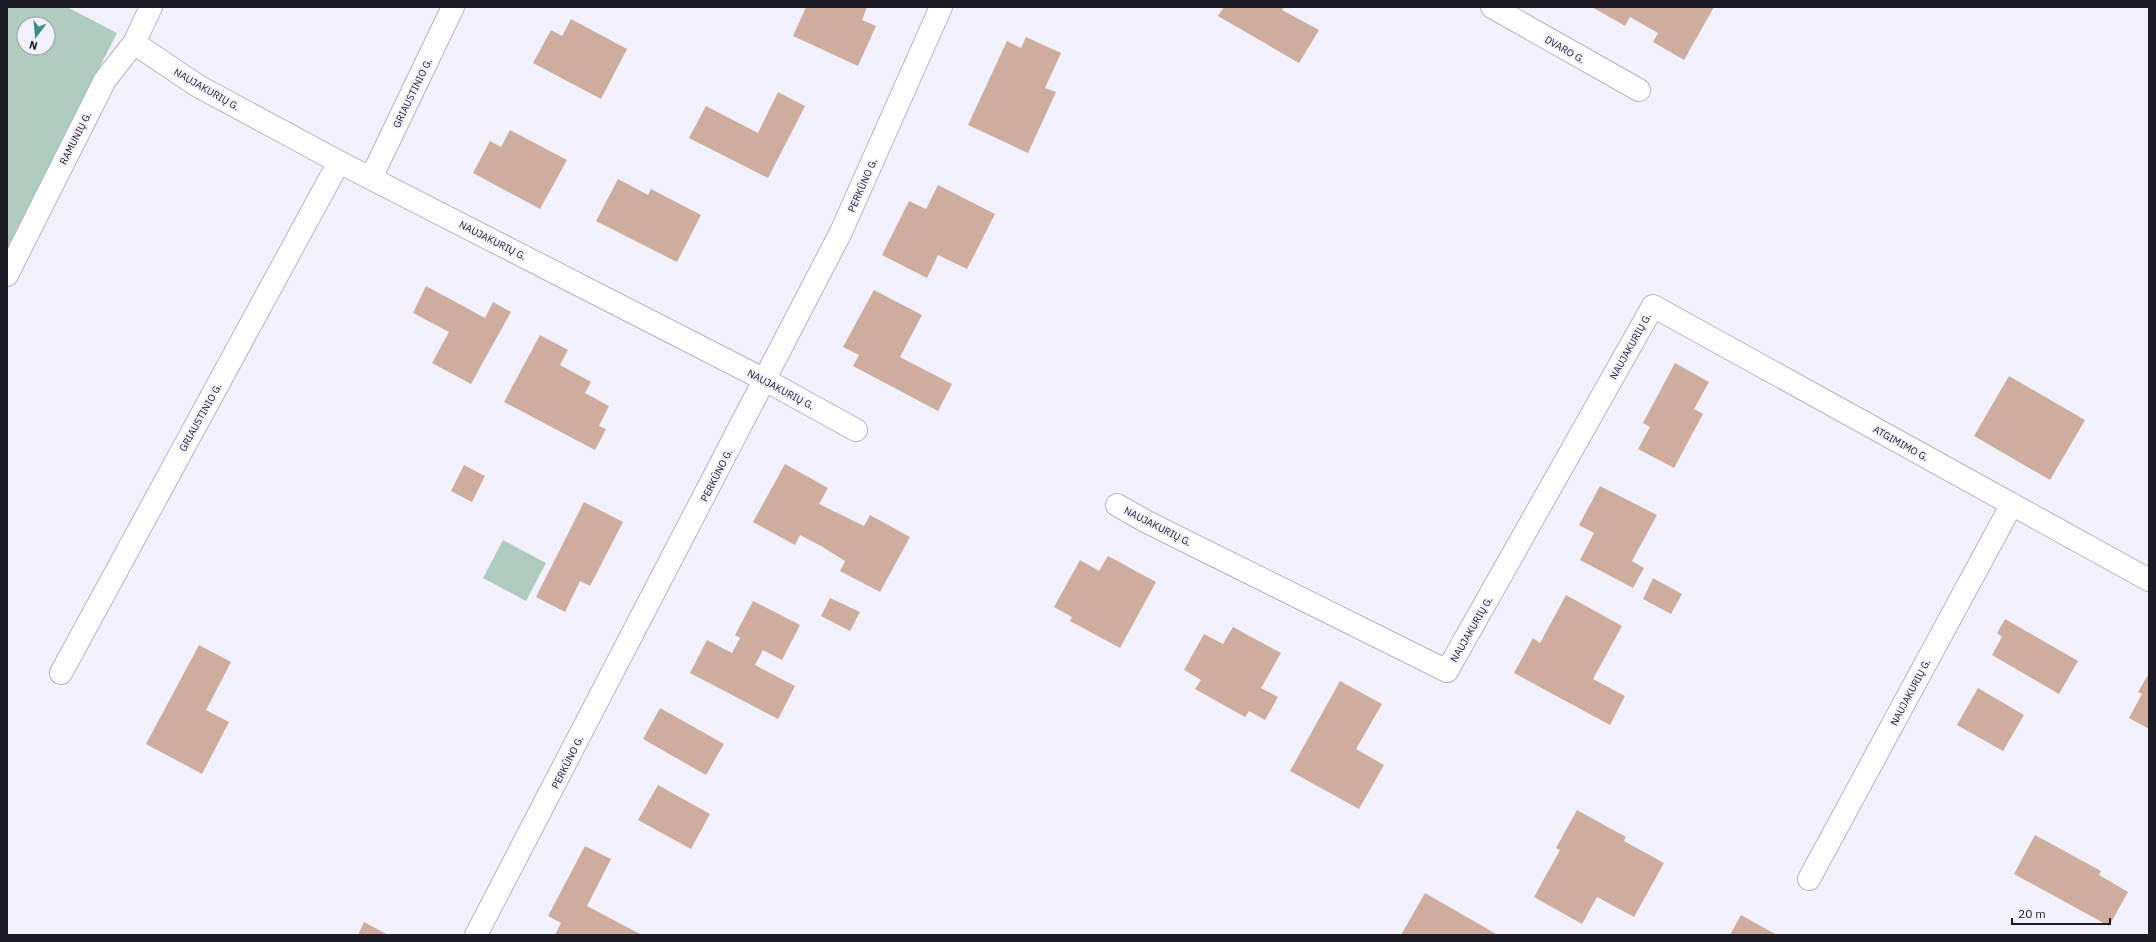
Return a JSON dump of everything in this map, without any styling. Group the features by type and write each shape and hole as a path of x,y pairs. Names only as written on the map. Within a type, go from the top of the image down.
{"street":[{"name":"RAMUNIŲ G.","path":"7,275 105,80 134,43 152,7"},
{"name":"GRIAUSTINIO G.","path":"372,178 453,7"},
{"name":"PERKŪNO G.","path":"476,935 841,232 941,7"},
{"name":"DVARO G.","path":"1492,7 1639,90"},
{"name":"NAUJAKURIŲ G.","path":"134,43 198,86 339,162 765,380 856,430"},
{"name":"GRIAUSTINIO G.","path":"61,673 339,162"},
{"name":"NAUJAKURIŲ G.","path":"1117,505 1147,522 1447,671 1653,306"},
{"name":"ATGIMIMO G.","path":"1653,306 2149,580"},
{"name":"NAUJAKURIŲ G.","path":"1809,879 2012,504"}],"green space":[{"path":"7,7 67,7 117,33 7,249"},
{"path":"503,540 546,563 526,601 483,578"}],"building":[{"path":"806,7 867,7 862,20 876,26 858,66 793,36"},
{"path":"1224,7 1284,7 1282,10 1319,30 1299,63 1218,16"},
{"path":"1592,7 1714,7 1684,60 1653,42 1658,33 1630,17 1625,26"},
{"path":"571,19 627,49 601,99 533,63 551,30 562,36"},
{"path":"1026,37 1061,53 1045,88 1056,92 1028,153 968,125 1007,41 1021,48"},
{"path":"778,92 805,106 768,178 689,138 706,106 758,133"},
{"path":"510,130 567,160 540,209 473,173 490,141 501,147"},
{"path":"618,179 648,195 651,189 701,215 677,262 596,221"},
{"path":"938,185 995,214 967,269 938,255 927,278 882,255 909,201 926,209"},
{"path":"426,286 485,318 493,302 511,312 471,384 432,363 449,332 413,313"},
{"path":"874,290 922,315 900,357 952,384 938,411 853,366 859,355 843,347"},
{"path":"540,335 568,350 560,365 591,382 585,393 609,406 599,426 606,429 595,450 504,402"},
{"path":"1675,363 1709,382 1694,409 1703,414 1674,468 1638,449 1650,427 1643,423"},
{"path":"2009,376 2085,420 2050,480 1974,436"},
{"path":"785,464 828,488 819,504 864,526 870,515 910,537 880,592 840,571 845,561 821,546 800,535 795,545 753,522"},
{"path":"464,465 485,476 472,502 451,491"},
{"path":"1600,486 1657,515 1632,561 1644,568 1633,588 1580,560 1594,533 1579,525"},
{"path":"584,502 623,522 590,586 580,581 565,612 536,597"},
{"path":"1108,556 1156,582 1120,648 1070,621 1072,617 1054,607 1080,560 1099,571"},
{"path":"1653,578 1682,594 1671,614 1643,599"},
{"path":"1566,595 1622,626 1593,679 1625,696 1610,725 1514,673 1533,638 1540,643"},
{"path":"830,598 860,612 850,631 821,616"},
{"path":"753,601 800,625 782,660 763,650 755,665 795,686 778,719 690,673 707,640 732,653 740,638 735,635"},
{"path":"2005,619 2078,661 2059,694 1992,655 2002,637 1997,633"},
{"path":"1233,627 1281,653 1261,688 1278,697 1265,720 1249,711 1245,717 1195,689 1201,680 1184,670 1204,634 1223,644"},
{"path":"199,645 231,662 206,710 229,722 202,774 146,744"},
{"path":"2149,673 2149,729 2129,718 2142,694 2138,692"},
{"path":"1340,681 1382,704 1356,749 1384,765 1359,809 1290,771"},
{"path":"1978,688 2024,715 2003,751 1957,725"},
{"path":"660,708 724,744 706,775 643,739"},
{"path":"658,785 710,814 691,849 638,820"},
{"path":"1577,810 1626,837 1624,841 1664,863 1634,917 1597,897 1582,924 1534,897 1560,850 1556,848"},
{"path":"2035,835 2101,871 2099,875 2128,892 2109,926 2014,874"},
{"path":"585,846 611,859 587,906 642,935 555,935 561,923 548,916"},
{"path":"1425,893 1498,935 1401,935"},
{"path":"1741,915 1777,935 1730,935"},
{"path":"364,922 388,935 358,935"}]}
